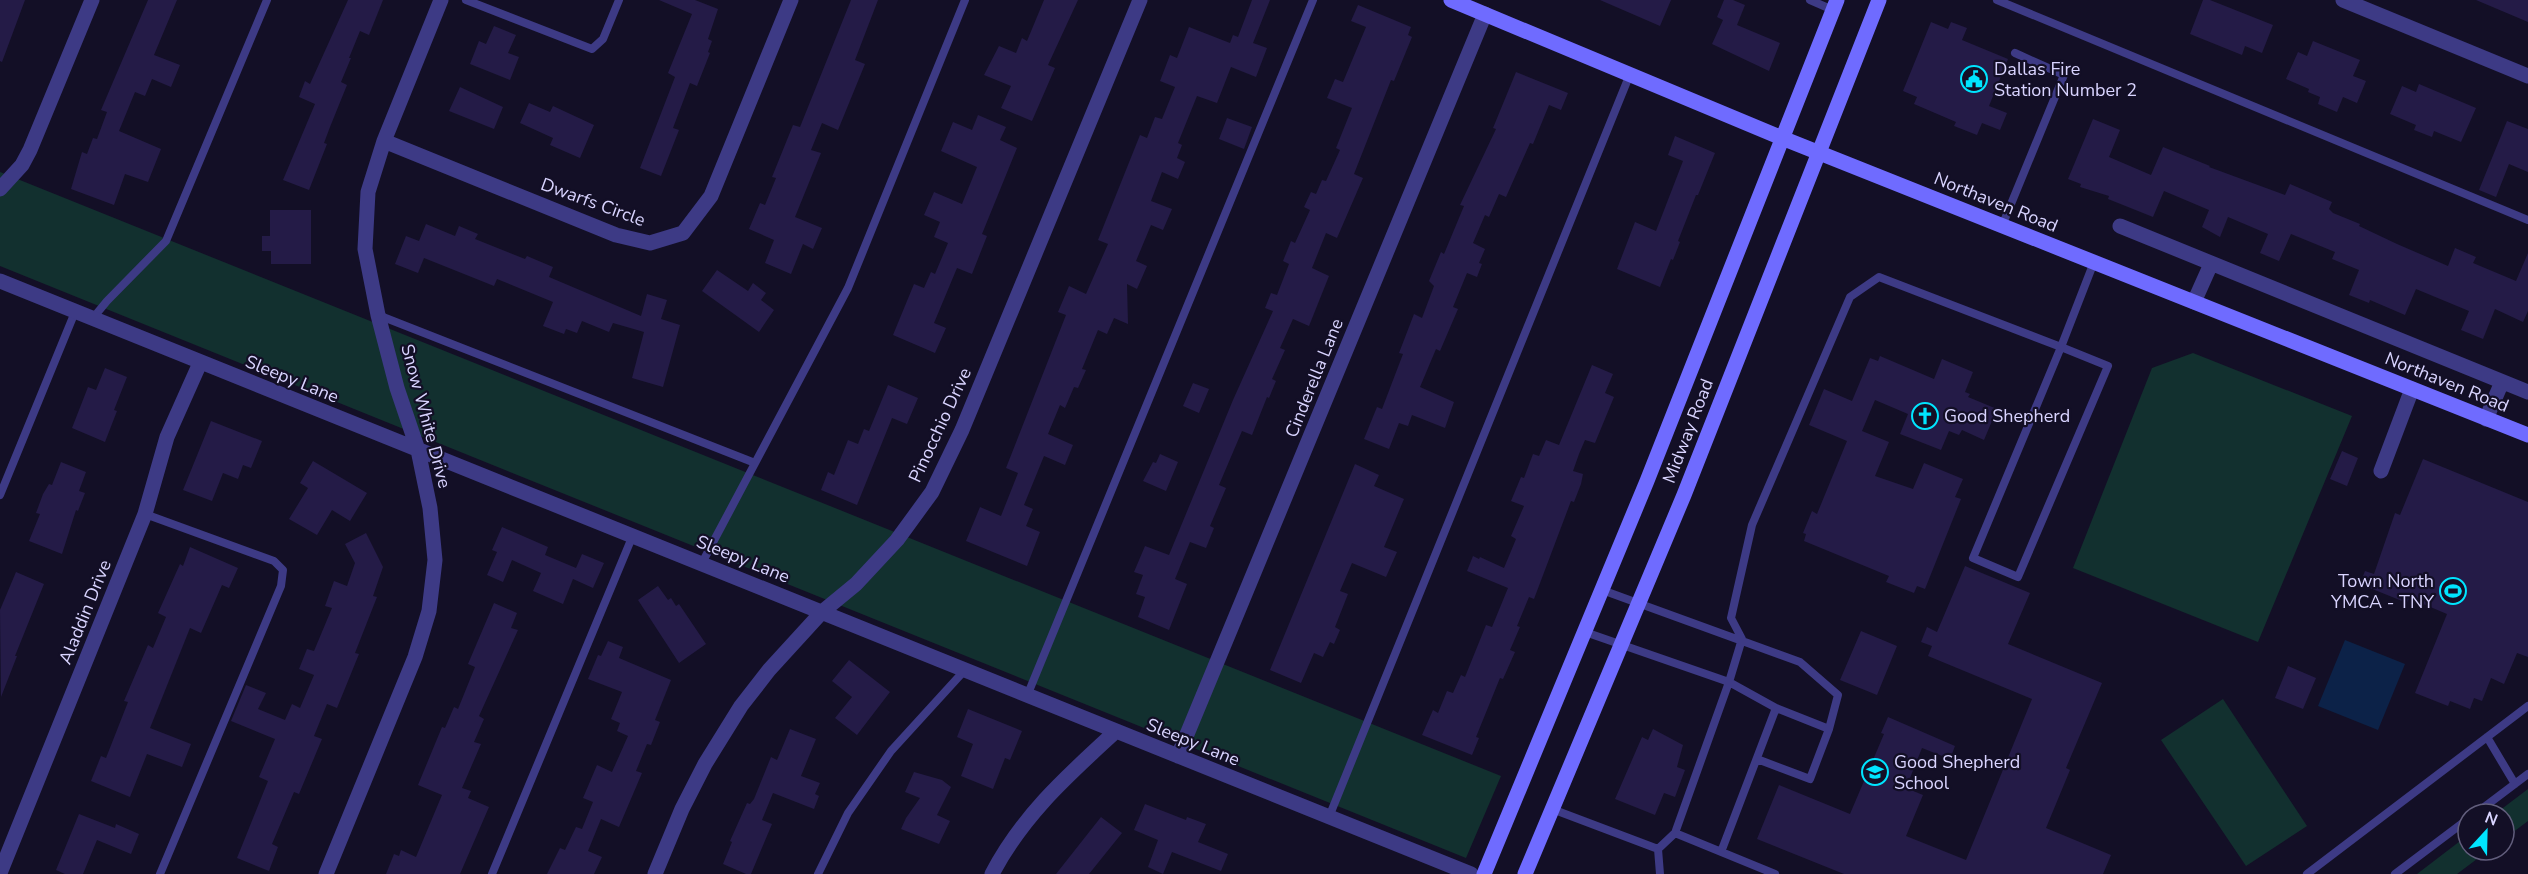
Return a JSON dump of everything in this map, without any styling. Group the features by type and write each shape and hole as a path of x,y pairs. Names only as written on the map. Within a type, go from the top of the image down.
{"main road":[{"name":"Northaven Road","path":"1451,0 1782,138 2528,435"},
{"name":"Midway Road","path":"1525,874 1684,495 1880,0"},
{"name":"Midway Road","path":"1484,874 1602,590 1835,5"}],"street":[{"path":"0,189 22,165 30,150 92,0"},
{"name":"Snow White Drive","path":"326,874 415,657 429,611 435,560 430,508 418,450 397,388 378,315 365,249 368,192 384,141 441,0"},
{"name":"Dwarfs Circle","path":"384,141 616,235 650,243 682,233 711,196 791,0"},
{"name":"Pinocchio Drive","path":"655,874 700,773 741,706 769,670 822,612 856,584 884,554 932,492 962,430 1140,0"},
{"path":"2343,0 2528,76"},
{"name":"Cinderella Lane","path":"1178,756 1485,14"},
{"path":"2120,226 2528,392"},
{"path":"2194,302 2211,264"},
{"name":"Sleepy Lane","path":"0,281 1471,874"},
{"name":"Aladdin Drive","path":"0,873 145,514 167,437 200,363"},
{"path":"2486,418 2502,382"},
{"path":"2381,471 2412,389"},
{"path":"992,874 1024,822 1055,786 1115,732"}],"lane":[{"path":"93,319 107,301 166,241 267,0"},
{"path":"466,0 592,49 603,39 619,0"},
{"path":"702,563 848,288 965,0"},
{"path":"1027,696 1313,0"},
{"path":"1810,0 1835,5"},
{"path":"1997,0 2528,220"},
{"path":"2002,226 2064,75 2015,53"},
{"path":"1329,817 1630,75"},
{"path":"1660,874 1659,849 1675,833 1742,639 1731,618 1752,525 1850,297 1880,277 2061,347 2108,366 2018,577 1973,558 2061,347 2094,262"},
{"path":"0,495 75,312"},
{"path":"378,315 755,463"},
{"path":"145,514 274,561 284,570 281,586 160,874"},
{"path":"492,874 633,535"},
{"path":"1602,590 1800,662 1838,695 1810,779 1757,759"},
{"path":"1585,632 1729,682 1776,708 1828,729"},
{"path":"818,874 848,813 891,751 964,671"},
{"path":"2307,874 2528,706"},
{"path":"1721,852 1776,708"},
{"path":"2487,738 2515,784"},
{"path":"2491,802 2528,774"},
{"path":"1552,809 1659,849"},
{"path":"2395,874 2456,828"},
{"path":"1675,833 1775,874"}],"green space":[{"path":"0,172 1501,776 1466,858 0,266"},
{"path":"2193,353 2352,416 2258,642 2073,568 2152,368"},
{"path":"2223,699 2307,826 2246,866 2161,740"},
{"path":"2528,789 2528,821 2516,830 2516,802 2511,802"},
{"path":"2456,844 2456,862 2473,862 2457,874 2417,874"}],"water":[{"path":"2345,640 2405,664 2378,730 2318,706"}],"building":[{"path":"0,0 25,0 2,62 0,61"},
{"path":"148,0 177,0 154,55 180,65 171,87 152,79 145,96 135,92 119,131 161,149 148,182 125,174 114,205 71,189 82,152 87,154 93,138 97,139 107,112 101,110"},
{"path":"348,0 383,0 369,35 360,31 349,58 351,58 341,82 347,85 324,143 327,144 309,190 283,180 315,104 299,97 305,81 310,84"},
{"path":"659,0 695,0 718,9 708,39 712,41 708,52 710,53 697,86 690,83 673,128 679,130 661,176 640,168 675,77 668,73 692,14"},
{"path":"851,0 878,0 855,60 865,64 838,130 822,123 811,150 821,153 795,217 822,228 813,249 803,244 791,274 765,263 774,240 749,229 760,203 765,205 776,178 772,177 793,125 800,127"},
{"path":"1044,0 1078,0 1048,65 1055,68 1032,121 1001,108 1011,86 984,75 999,46 1016,53 1022,38 1027,41"},
{"path":"1252,0 1270,0 1253,43 1267,48 1256,77 1231,67 1217,103 1197,96 1178,143 1182,145 1177,158 1185,162 1178,179 1162,172 1151,201 1172,209 1163,230 1151,225 1136,261 1147,266 1137,289 1127,284 1128,324 1114,318 1107,334 1098,330 1082,369 1086,370 1078,388 1074,387 1065,408 1060,405 1048,434 1073,445 1065,465 1044,456 1024,505 1033,509 1026,526 1040,532 1027,566 966,541 980,507 1001,516 1018,473 1006,468 1066,315 1058,312 1069,286 1086,294 1108,244 1098,240 1140,135 1147,138 1155,117 1162,119 1175,87 1160,81 1170,55 1177,58 1189,27 1230,43 1233,35 1238,37"},
{"path":"1600,0 1671,0 1660,26"},
{"path":"1724,0 1733,0 1745,5 1737,25 1780,43 1769,71 1712,44 1723,20 1717,17"},
{"path":"2203,0 2210,0 2273,25 2262,53 2245,46 2242,55 2190,34"},
{"path":"2476,0 2528,0 2528,22"},
{"path":"1358,5 1411,27 1408,35 1412,37 1394,81 1391,80 1354,174 1363,178 1337,238 1326,233 1312,268 1329,276 1309,326 1293,319 1280,348 1285,350 1272,379 1276,381 1269,398 1267,397 1252,435 1242,431 1219,485 1226,488 1210,526 1214,528 1206,548 1190,542 1175,579 1187,584 1169,630 1138,617 1145,597 1136,594 1143,575 1134,572 1145,546 1169,555 1233,400 1273,311 1265,308 1271,293 1277,295 1289,264 1283,261 1291,241 1295,243 1310,210 1304,207 1311,192 1316,194 1322,180 1326,181 1340,150 1336,148 1352,108 1327,98 1335,79 1343,82 1366,27 1351,21"},
{"path":"1931,22 1948,29 1951,22 1967,28 1962,40 2008,59 1989,106 2007,113 2000,130 1982,123 1977,135 1954,126 1956,122 1914,104 1917,97 1903,91"},
{"path":"494,26 516,35 508,53 519,57 510,80 470,64 479,41 486,44"},
{"path":"2313,41 2360,60 2353,76 2366,81 2357,103 2343,97 2337,112 2318,104 2320,97 2308,92 2309,89 2286,79 2298,52 2307,56"},
{"path":"1516,72 1568,93 1561,110 1549,105 1533,144 1530,143 1506,197 1499,194 1489,217 1485,215 1473,243 1485,249 1479,263 1482,264 1477,277 1467,273 1453,307 1458,309 1440,351 1436,349 1420,387 1454,402 1445,428 1412,415 1408,426 1399,423 1389,449 1364,439 1377,407 1382,409 1403,354 1399,353 1414,314 1422,318 1434,286 1429,281 1441,252 1444,254 1464,206 1460,205 1496,129 1493,128"},
{"path":"2419,84 2476,108 2461,142 2434,131 2432,137 2414,130 2416,125 2390,114 2402,86 2416,92"},
{"path":"460,87 503,107 494,129 449,111"},
{"path":"529,103 550,112 553,106 594,125 580,158 550,145 553,138 520,123"},
{"path":"978,115 1006,127 1000,140 1017,148 982,234 987,236 972,274 957,268 934,323 946,328 935,353 893,335 914,284 924,288 931,272 935,274 948,243 934,237 940,222 924,215 934,192 962,204 977,167 941,151 953,122 972,130"},
{"path":"1227,118 1252,127 1244,149 1219,139"},
{"path":"2093,119 2120,130 2109,157 2151,175 2163,147 2285,195 2290,184 2332,202 2329,209 2333,213 2448,266 2455,248 2476,257 2473,263 2516,281 2528,253 2528,311 2523,322 2495,309 2483,339 2461,330 2469,311 2416,289 2405,315 2370,300 2369,303 2349,295 2359,270 2332,259 2335,252 2291,234 2279,261 2260,253 2268,234 2228,217 2220,237 2202,227 2209,210 2164,191 2153,217 2108,199 2109,196 2080,187 2081,184 2068,179"},
{"path":"2507,121 2528,129 2528,172 2509,164 2496,197 2479,190"},
{"path":"1675,136 1715,153 1660,287 1617,269 1635,222 1656,231 1683,161 1668,155"},
{"path":"270,210 311,210 311,264 271,264 271,251 262,251 262,236 270,236"},
{"path":"426,224 455,236 459,226 478,234 475,239 525,259 527,256 553,267 549,277 641,316 647,294 667,300 661,319 680,325 663,387 632,378 644,332 613,323 609,332 582,321 577,333 566,329 564,334 543,326 553,302 497,279 494,286 424,258 418,273 395,264 406,236 419,241"},
{"path":"717,270 748,291 753,283 766,293 761,300 774,310 759,332 702,291"},
{"path":"1880,356 1934,379 1942,359 1973,372 1965,392 1970,394 1968,397 1997,409 1984,440 1962,430 1959,435 1949,431 1941,450 1900,434 1908,414 1875,400 1862,431 1889,442 1875,476 1913,489 1924,463 1963,479 1955,497 1961,499 1925,589 1917,586 1914,593 1886,582 1889,576 1804,541 1806,534 1803,533 1812,511 1817,514 1847,441 1809,425 1824,389 1852,401 1870,358 1878,361"},
{"path":"1592,365 1613,374 1605,393 1614,397 1595,443 1585,440 1579,454 1573,471 1583,474 1581,484 1574,502 1571,501 1534,599 1529,597 1517,626 1520,627 1510,650 1515,652 1503,679 1500,678 1476,737 1479,738 1472,755 1422,735 1433,710 1438,713 1447,691 1453,693 1461,675 1465,677 1486,625 1492,627 1508,588 1467,571 1473,556 1504,568 1516,539 1511,536 1524,506 1511,501 1521,477 1524,478 1533,454 1539,456 1546,440 1559,445"},
{"path":"105,368 127,377 105,442 72,428 88,387 96,390"},
{"path":"1193,383 1209,389 1199,413 1183,406"},
{"path":"888,385 918,398 907,424 892,418 857,505 821,490 828,472 834,475 848,440 858,444 864,429 869,431"},
{"path":"211,421 262,441 251,468 243,465 238,479 223,473 212,501 183,490"},
{"path":"2342,451 2358,458 2347,486 2330,479"},
{"path":"1160,454 1178,462 1166,491 1143,481"},
{"name":"Town North YMCA - TNY","path":"2423,459 2528,502 2528,657 2517,653 2504,684 2491,678 2482,701 2474,698 2470,709 2450,701 2448,706 2415,693 2447,614 2409,598 2407,603 2360,584 2365,571 2374,574 2395,513 2400,515"},
{"path":"313,461 367,493 350,521 332,510 317,535 289,519 308,488 300,483"},
{"path":"61,462 86,472 79,491 85,493 78,511 76,510 62,554 29,541 40,514 36,513 43,494 49,484 52,485"},
{"path":"1355,464 1379,475 1374,486 1404,499 1384,547 1397,552 1386,577 1352,563 1340,591 1348,594 1335,627 1340,630 1334,644 1330,642 1323,657 1314,653 1301,683 1270,670"},
{"path":"502,527 548,547 545,555 576,568 582,554 604,563 593,588 573,579 563,604 533,591 541,573 512,560 503,582 487,575 497,552 492,550"},
{"path":"366,533 383,567 373,596 377,597 355,653 359,654 337,708 327,704 314,736 322,739 299,794 294,792 272,844 278,847 269,871 237,858 268,781 259,777 275,739 231,721 246,685 266,693 258,709 285,720 292,704 300,708 314,675 299,669 307,649 314,651 332,608 325,606 334,581 347,586 355,563 345,544"},
{"path":"190,547 238,568 229,588 222,585 201,633 190,628 150,728 191,744 182,767 147,754 130,797 91,781 101,756 106,758 128,702 124,701 148,645 153,648 166,617 158,613 180,564 183,566"},
{"path":"1965,566 2030,593 2008,644 2102,683 2066,768 2070,770 2046,828 2111,855 2103,874 1844,874 1757,839 1779,785 1850,814 1884,734 1881,733 1888,717 1955,746 1950,759 1922,748 1906,788 1923,795 1906,836 1966,860 2032,699 1928,656 1932,646 1921,642 1927,627 1937,632"},
{"path":"16,572 44,584 1,697 0,610"},
{"path":"658,586 668,600 671,598 676,606 679,604 706,644 679,663 638,600"},
{"path":"494,603 517,613 511,628 518,630 479,716 484,719 474,742 481,744 462,788 471,791 468,798 489,807 460,874 386,874 394,854 399,856 401,850 416,857 442,795 418,785 442,727 445,728 454,707 458,709 475,667 468,664"},
{"path":"1861,631 1897,646 1877,695 1840,680"},
{"path":"608,641 623,647 619,658 671,680 655,720 660,722 651,745 647,744 636,771 642,773 619,827 601,819 588,851 602,857 594,874 547,874 560,848 565,850 576,827 582,829 593,802 583,798 597,765 612,772 628,736 617,731 620,723 611,719 622,692 588,679 598,655 601,656"},
{"path":"849,660 890,692 857,735 835,718 852,697 832,681"},
{"path":"2288,666 2316,678 2303,709 2275,698"},
{"path":"968,709 1022,731 1010,760 1005,758 993,789 961,776 973,744 957,737"},
{"path":"790,729 816,739 801,776 820,783 815,794 819,796 814,809 773,793 762,820 772,824 751,874 746,874 723,864 732,842 730,841 747,803 750,804 754,799 771,757 777,760"},
{"path":"1653,729 1683,745 1677,767 1685,770 1675,797 1664,793 1655,815 1615,799 1642,737 1648,740"},
{"path":"914,772 942,780 951,787 937,815 950,821 939,844 901,829 920,798 905,792"},
{"path":"1145,804 1186,820 1187,817 1206,824 1198,842 1228,854 1221,871 1172,852 1163,874 1148,867 1158,840 1134,830"},
{"path":"79,814 115,828 116,824 139,834 131,854 97,840 83,874 65,874 56,870"},
{"path":"1101,817 1122,833 1089,874 1056,874"}],"place":[{"name":"Dallas Fire Station Number 2","path":"1974,79"},
{"name":"Good Shepherd","path":"1925,416"},
{"name":"Town North YMCA - TNY","path":"2453,591"},
{"name":"Good Shepherd School","path":"1875,772"}]}
